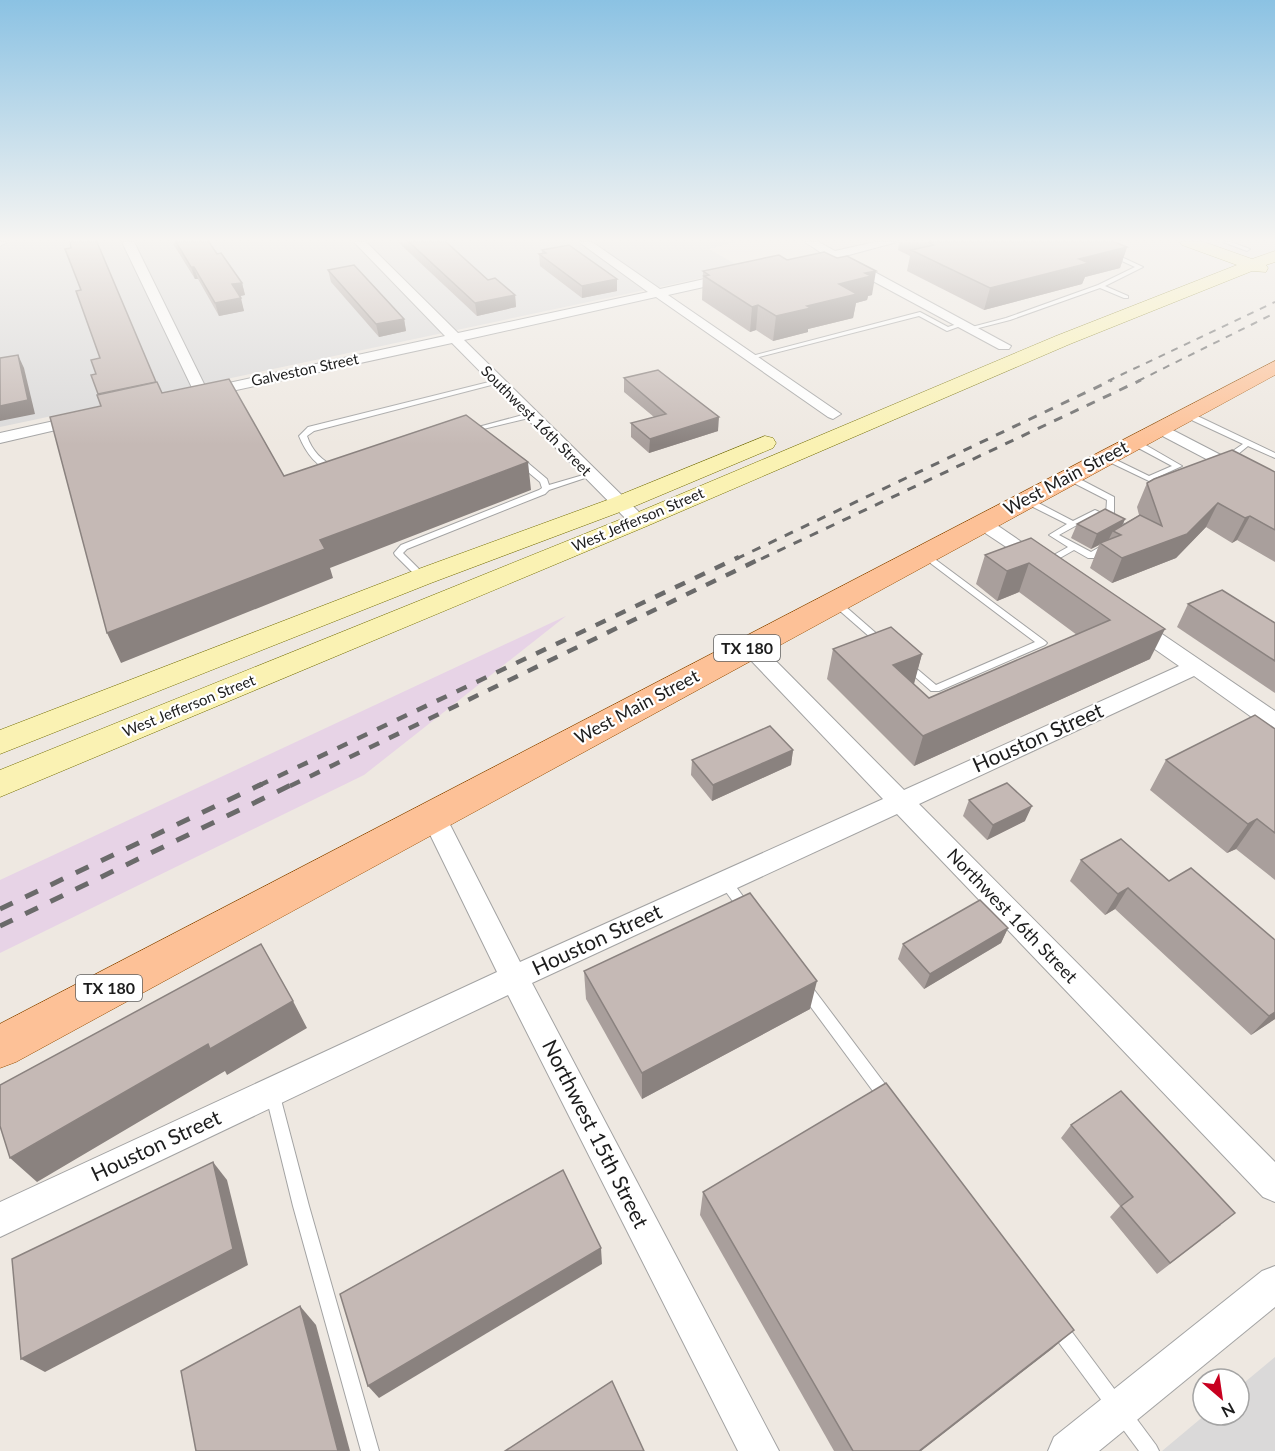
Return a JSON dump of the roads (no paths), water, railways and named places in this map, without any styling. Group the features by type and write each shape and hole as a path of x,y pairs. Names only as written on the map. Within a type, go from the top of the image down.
{"main road":[{"name":"West Jefferson Street","path":"0,742 422,577 619,504 833,414 1094,310"},
{"name":"West Jefferson Street","path":"0,784 638,521 1063,340 1142,310"},
{"name":"West Main Street","path":"0,1047 1275,367"}],"street":[{"name":"Galveston Street","path":"158,310 196,394 582,310"},
{"name":"Southwest 16th Street","path":"425,310 638,521"},
{"path":"683,310 833,414"},
{"path":"936,310 1004,346"},
{"path":"0,438 90,418"},
{"path":"1147,435 1222,462 1275,490"},
{"path":"982,523 1064,577"},
{"path":"1120,615 1275,722"},
{"name":"Northwest 16th Street","path":"750,646 1275,1185"},
{"name":"Houston Street","path":"0,1220 514,978 899,800 1196,667"},
{"name":"Northwest 15th Street","path":"433,816 514,978 759,1451"},
{"path":"1068,1451 1275,1284"}],"lane":[{"path":"751,357 920,314 947,329 1008,319 1034,310"},
{"path":"344,470 323,465 305,445 303,436 311,429 497,382"},
{"path":"1185,414 1275,456"},
{"path":"458,433 530,415"},
{"path":"484,427 493,435"},
{"path":"1105,458 1149,479 1178,466 1147,435"},
{"path":"1222,462 1248,443"},
{"path":"509,450 544,482 546,488"},
{"path":"422,577 398,553 404,547 542,492 546,488 590,475"},
{"path":"1068,477 1111,499 1110,520"},
{"path":"1026,500 1073,524"},
{"path":"1095,512 1110,520 1121,526 1127,535 1091,556 1053,535 1095,512"},
{"path":"1045,564 1074,547"},
{"path":"902,660 935,689 1042,643 924,554"},
{"path":"835,602 893,653"},
{"path":"725,881 753,918"},
{"path":"795,975 893,1106"},
{"path":"272,1092 301,1206 370,1451"},
{"path":"1048,1315 1150,1451"}],"railway":[{"path":"1108,381 1259,310"},
{"path":"1138,381 1275,313"},
{"path":"736,559 1112,380"},
{"path":"761,559 1141,380"},
{"path":"258,786 739,557"},
{"path":"290,786 764,557"},
{"path":"0,909 262,784"},
{"path":"0,926 293,784"}]}
